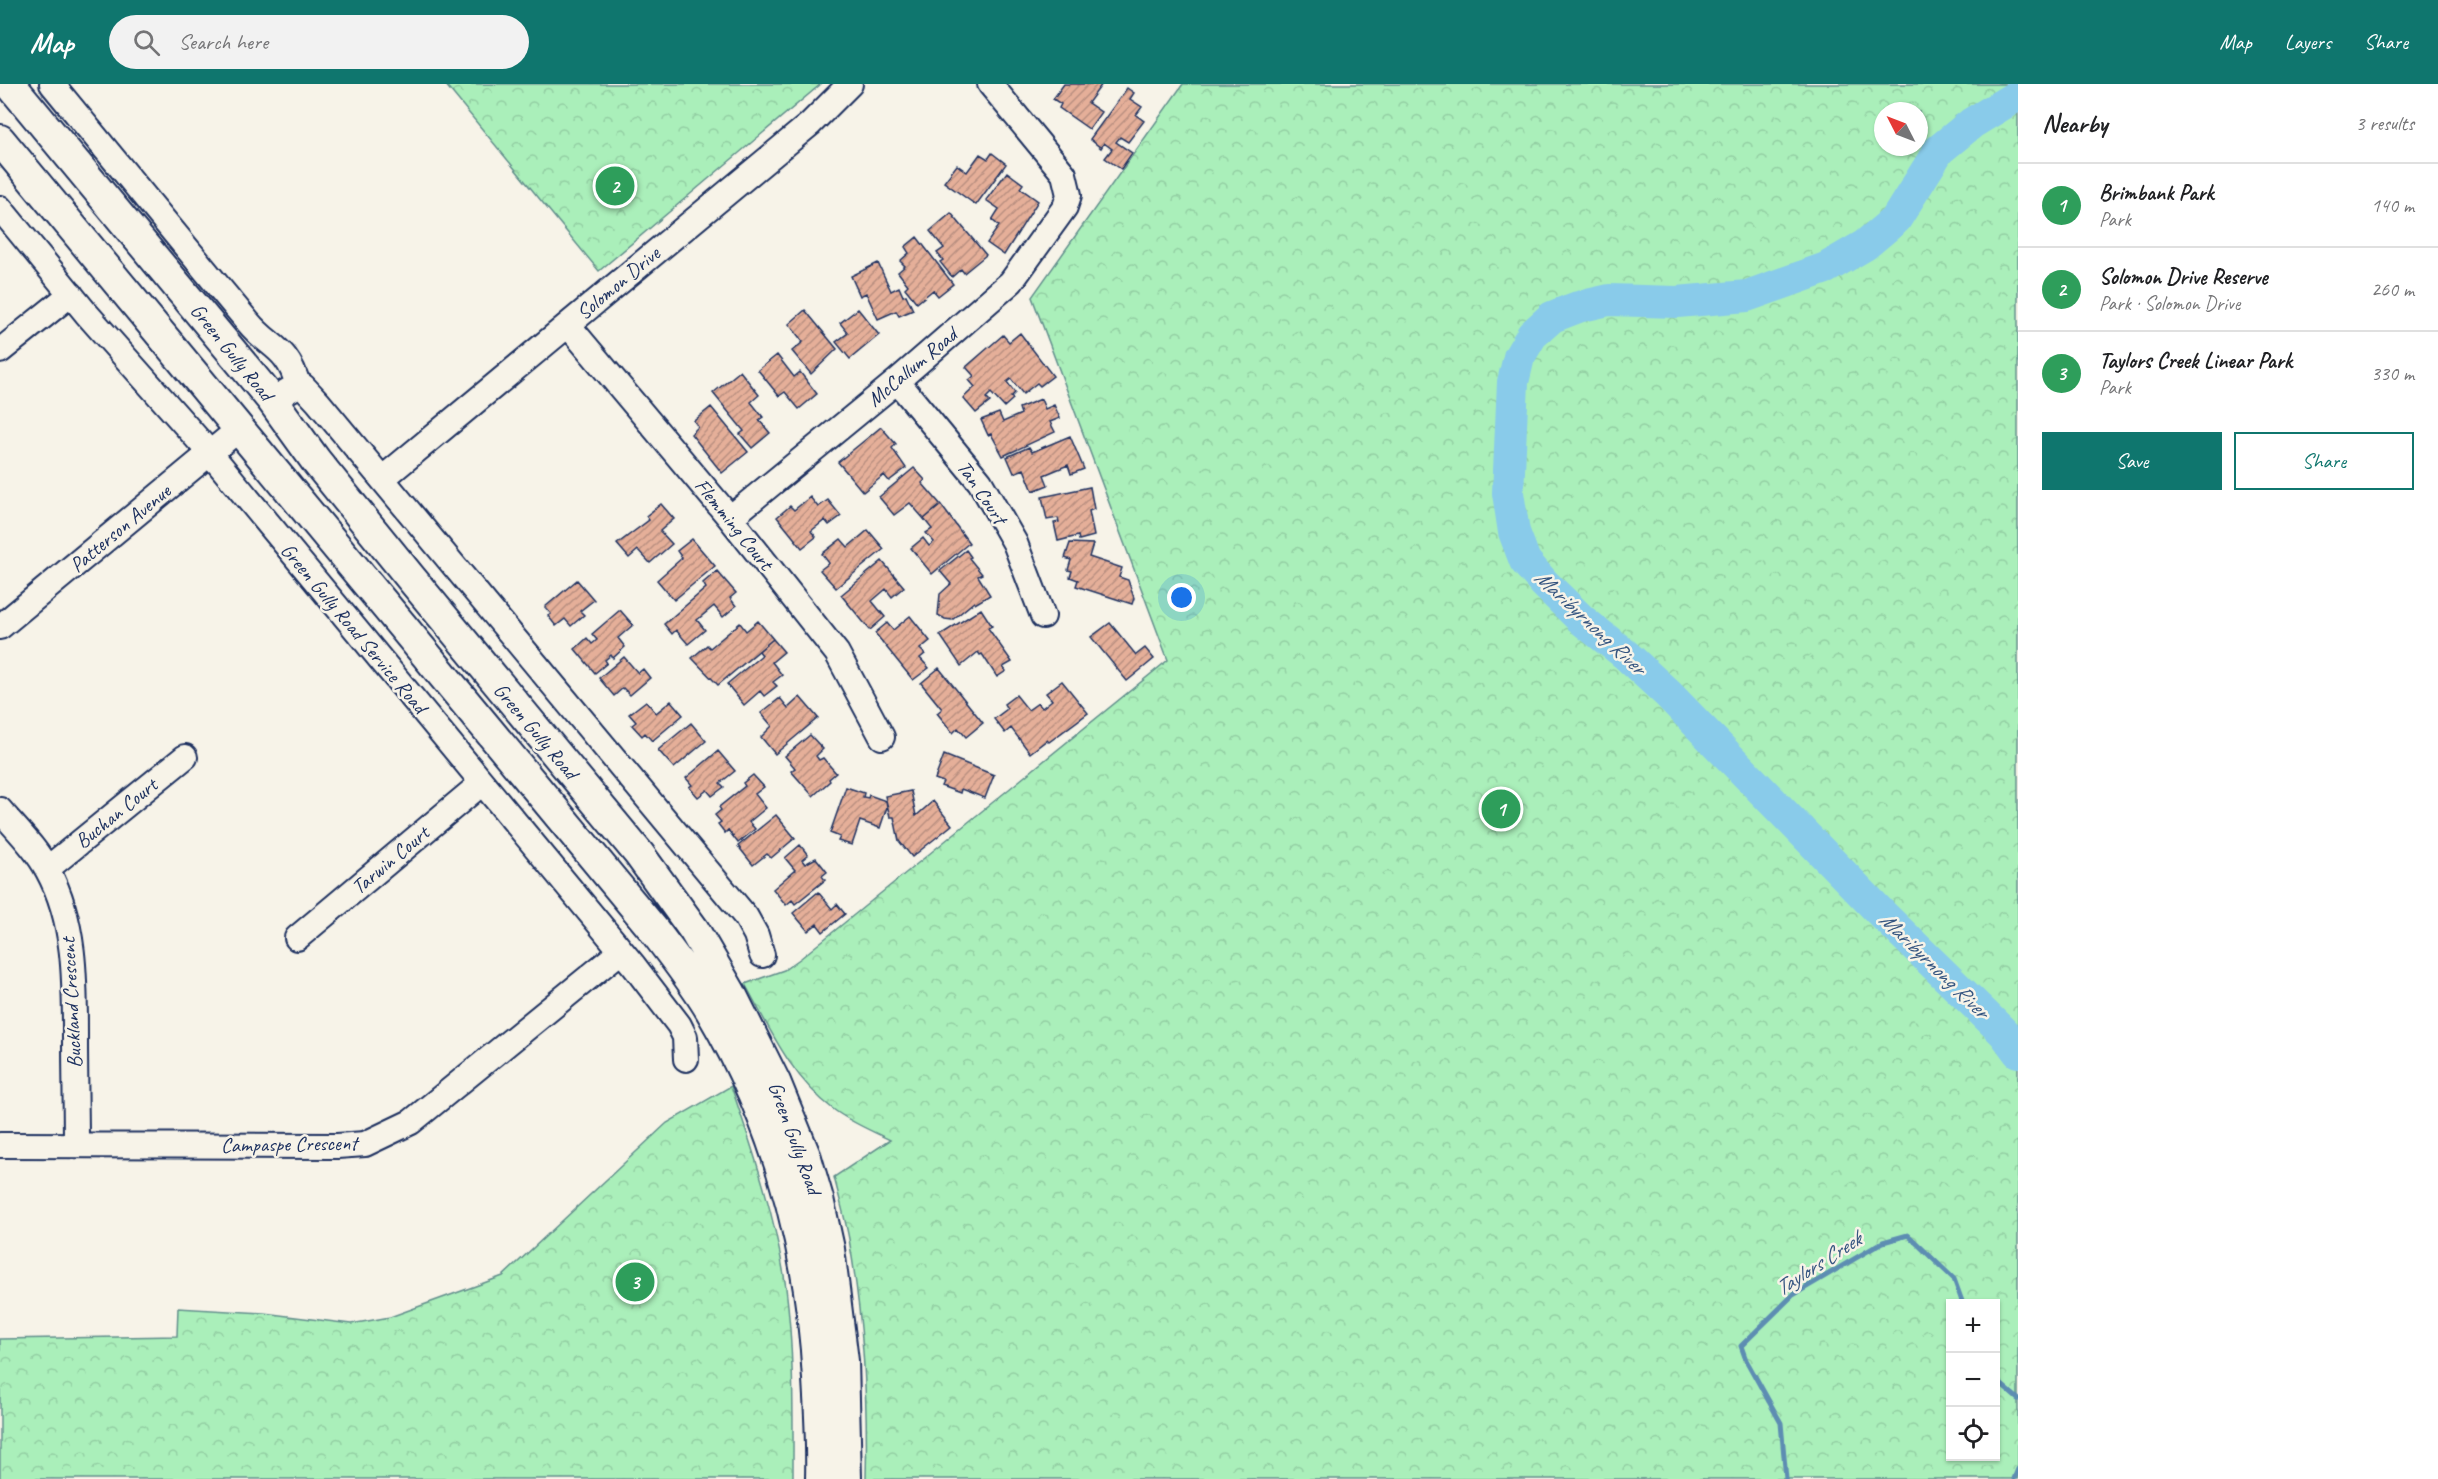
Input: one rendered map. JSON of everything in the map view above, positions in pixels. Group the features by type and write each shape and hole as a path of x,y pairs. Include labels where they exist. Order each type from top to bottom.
{"main road":[{"name":"Green Gully Road","path":"10,84 272,400 316,461 639,854 694,930 730,992 775,1082 806,1158 818,1199 830,1249 843,1361 846,1479"},
{"name":"Green Gully Road","path":"0,140 653,929 687,974 711,1012 758,1103 776,1148 793,1205 815,1328 821,1479"},
{"path":"239,429 272,400"}],"street":[{"path":"52,84 247,321 286,358 293,367 298,385"},
{"name":"Solomon Drive","path":"382,479 810,124 850,84"},
{"name":"McCallum Road","path":"730,518 897,381 1011,282 1065,207 1069,195 1064,174 990,84"},
{"name":"Green Gully Road Service Road","path":"0,208 71,294 210,453 621,951 679,1025 685,1037 686,1059"},
{"path":"0,351 71,294"},
{"name":"Flemming Court","path":"568,325 730,518 837,653 882,736"},
{"name":"Tan Court","path":"897,381 980,482 1015,543 1044,616"},
{"path":"272,400 298,385 303,386 318,402 746,917 756,935 762,955"},
{"name":"Patterson Avenue","path":"0,627 239,429"},
{"name":"Buchan Court","path":"47,869 185,757"},
{"name":"Tarwin Court","path":"297,938 482,783"},
{"name":"Buckland Crescent","path":"0,810 37,853 47,869 60,899 71,945 75,1002 76,1145"},
{"name":"Campaspe Crescent","path":"0,1145 337,1146 365,1144 411,1122 621,951"}],"green space":[{"path":"445,84 821,84 599,271"},
{"path":"1183,84 2018,84 2018,1479 866,1479 865,1389 861,1329 849,1239 834,1177 890,1140 840,1114 818,1096 782,1051 745,984 784,970 801,958 1168,660 1032,297"},
{"path":"731,1086 756,1161 782,1262 789,1312 792,1360 793,1479 0,1479 0,1339 177,1336 178,1308 264,1313 351,1324 390,1317 503,1276 667,1123"}],"building":[{"path":"1064,84 1102,84 1088,103 1101,112 1089,129 1059,108 1061,104 1053,99"},
{"path":"1127,88 1134,93 1130,99 1142,107 1136,115 1144,121 1128,142 1120,137 1116,142 1132,153 1121,169 1105,158 1112,149 1104,143 1101,148 1090,139"},
{"path":"992,153 1006,164 976,205 944,182 957,165 967,172 980,154 988,159"},
{"path":"1007,172 1023,184 1020,188 1038,201 1004,255 987,243 999,226 992,220 999,209 986,200"},
{"path":"951,213 986,255 964,273 961,269 952,277 940,262 943,260 937,253 944,248 930,231"},
{"path":"917,237 953,284 938,296 933,290 917,303 905,288 908,285 898,272 905,266 900,261 909,253 905,247"},
{"path":"878,263 891,291 899,287 903,296 906,295 913,310 899,316 896,311 878,319 866,293 860,296 851,276"},
{"path":"858,309 879,335 850,359 836,342 848,333 840,323"},
{"path":"805,310 837,349 811,374 792,351 803,342 789,324"},
{"path":"1020,333 1053,376 1040,386 1037,383 1023,394 1011,379 1007,382 1015,393 1011,397 1013,399 1004,407 991,393 986,398 990,402 976,413 963,398 975,387 969,380 974,376 966,367 1003,335 1009,342"},
{"path":"777,355 794,377 800,372 817,394 799,409 785,392 779,396 758,370"},
{"path":"740,371 759,395 751,402 763,417 759,420 770,433 752,448 740,434 744,431 713,393"},
{"path":"1041,399 1045,409 1054,405 1060,418 1050,422 1055,432 1003,456 991,434 988,435 981,420 999,413 1003,422 1021,414 1019,408"},
{"path":"711,407 748,452 722,473 691,434 698,427 694,421"},
{"path":"881,427 896,444 892,448 906,468 889,481 884,475 863,492 838,462"},
{"path":"1070,436 1084,469 1071,474 1068,465 1044,475 1048,485 1033,491 1024,469 1014,473 1007,457 1029,447 1032,452"},
{"path":"914,468 925,480 922,483 941,505 924,519 910,503 894,515 879,497"},
{"path":"1090,487 1094,509 1089,511 1094,536 1079,540 1078,536 1058,541 1054,523 1059,522 1058,518 1047,520 1042,497"},
{"path":"810,497 818,507 828,500 841,516 829,525 825,520 811,531 816,537 802,548 777,517 790,506 794,510"},
{"path":"661,504 674,519 660,531 672,544 650,563 638,550 629,558 617,544 649,520 646,516"},
{"path":"941,505 969,543 932,574 911,548 923,538 929,546 934,542 926,533 932,529 924,519"},
{"path":"868,530 884,549 836,588 820,570 829,563 822,554 841,539 848,547"},
{"path":"692,539 715,566 674,600 657,580 682,558 677,551"},
{"path":"1070,543 1093,544 1089,557 1122,568 1119,577 1128,580 1134,598 1132,604 1076,586 1078,580 1070,577 1072,571 1068,570 1071,560 1065,558"},
{"path":"966,550 971,557 969,558 982,574 978,576 990,595 975,604 974,602 952,620 945,619 938,615 940,594 951,584 940,571"},
{"path":"882,561 904,587 892,597 886,589 872,601 885,617 870,630 841,595"},
{"path":"717,571 736,593 730,598 736,606 723,617 714,606 697,620 705,630 688,644 676,630 672,634 664,624 706,588 703,583"},
{"path":"577,580 594,600 580,611 584,615 571,626 565,619 556,626 548,616 551,614 545,607"},
{"path":"981,609 992,626 988,628 1012,662 1003,667 1006,671 997,677 982,654 978,652 961,666 940,635"},
{"path":"620,610 633,625 618,638 625,647 613,658 611,655 605,660 607,663 595,673 575,649 587,638 592,644 597,640 592,634"},
{"path":"910,616 930,641 920,649 925,654 920,658 929,668 913,680 875,633 887,623 893,630"},
{"path":"758,621 773,639 718,685 692,658 707,645 710,648 740,623 746,631"},
{"path":"1110,623 1136,655 1145,648 1154,659 1127,681 1091,637"},
{"path":"773,639 784,652 772,662 782,675 773,682 777,686 764,696 760,691 744,705 727,684 762,655 759,651"},
{"path":"624,657 638,673 643,669 650,678 630,695 623,688 614,696 599,678"},
{"path":"939,668 983,723 966,737 958,728 953,733 937,713 942,709 921,683"},
{"path":"1062,681 1088,713 1030,753 1011,728 1005,733 994,719 1007,709 1004,704 1016,695 1028,710 1038,703 1042,708 1052,700 1046,693"},
{"path":"800,697 818,718 775,754 761,737 772,726 761,713 780,698 788,708"},
{"path":"646,701 656,713 671,701 683,715 652,741 645,733 642,736 632,725 636,722 629,714"},
{"path":"691,723 706,741 674,768 658,750"},
{"path":"810,735 823,749 816,756 819,760 823,758 836,773 813,796 791,771 795,768 785,756"},
{"path":"718,751 735,771 720,783 724,787 712,796 707,790 698,797 689,787 692,785 686,778"},
{"path":"944,755 994,775 985,798 961,789 960,793 941,786 943,782 935,779"},
{"path":"753,775 764,787 755,794 766,808 749,822 755,829 738,843 728,830 725,833 718,824 721,822 715,815 721,810 719,807 745,786 743,783"},
{"path":"846,787 864,793 863,797 868,798 869,795 886,801 887,807 880,828 860,821 852,845 838,841 840,837 830,833"},
{"path":"911,791 916,816 933,801 952,825 912,857 899,841 894,817 890,817 885,796"},
{"path":"776,815 795,838 771,858 767,854 753,865 738,846"},
{"path":"800,845 808,855 802,860 805,864 816,858 827,872 822,876 825,880 795,904 792,900 786,905 773,889 795,870 785,858"},
{"path":"818,892 832,909 837,904 845,914 823,932 817,924 808,931 793,913"}],"waterway":[{"name":"Maribyrnong River","path":"2018,95 1972,123 1939,150 1896,219 1865,245 1826,268 1747,296 1677,302 1609,300 1578,307 1552,317 1532,335 1519,357 1513,382 1508,493 1514,532 1525,561 1544,583 1582,620 1626,655 1668,694 1883,915 2004,1033 2018,1052"},
{"name":"Taylors Creek","path":"1786,1479 1781,1423 1746,1360 1741,1346 1793,1295 1883,1242 1908,1235 1954,1279 1961,1299"},
{"name":"Taylors Creek","path":"2000,1383 2018,1399"},
{"name":"Taylors Creek","path":"2014,1479 2018,1469"}],"place":[{"name":"Solomon Drive Reserve","path":"615,186"},
{"name":"Brimbank Park","path":"1501,809"},
{"name":"Taylors Creek Linear Park","path":"635,1282"}]}
